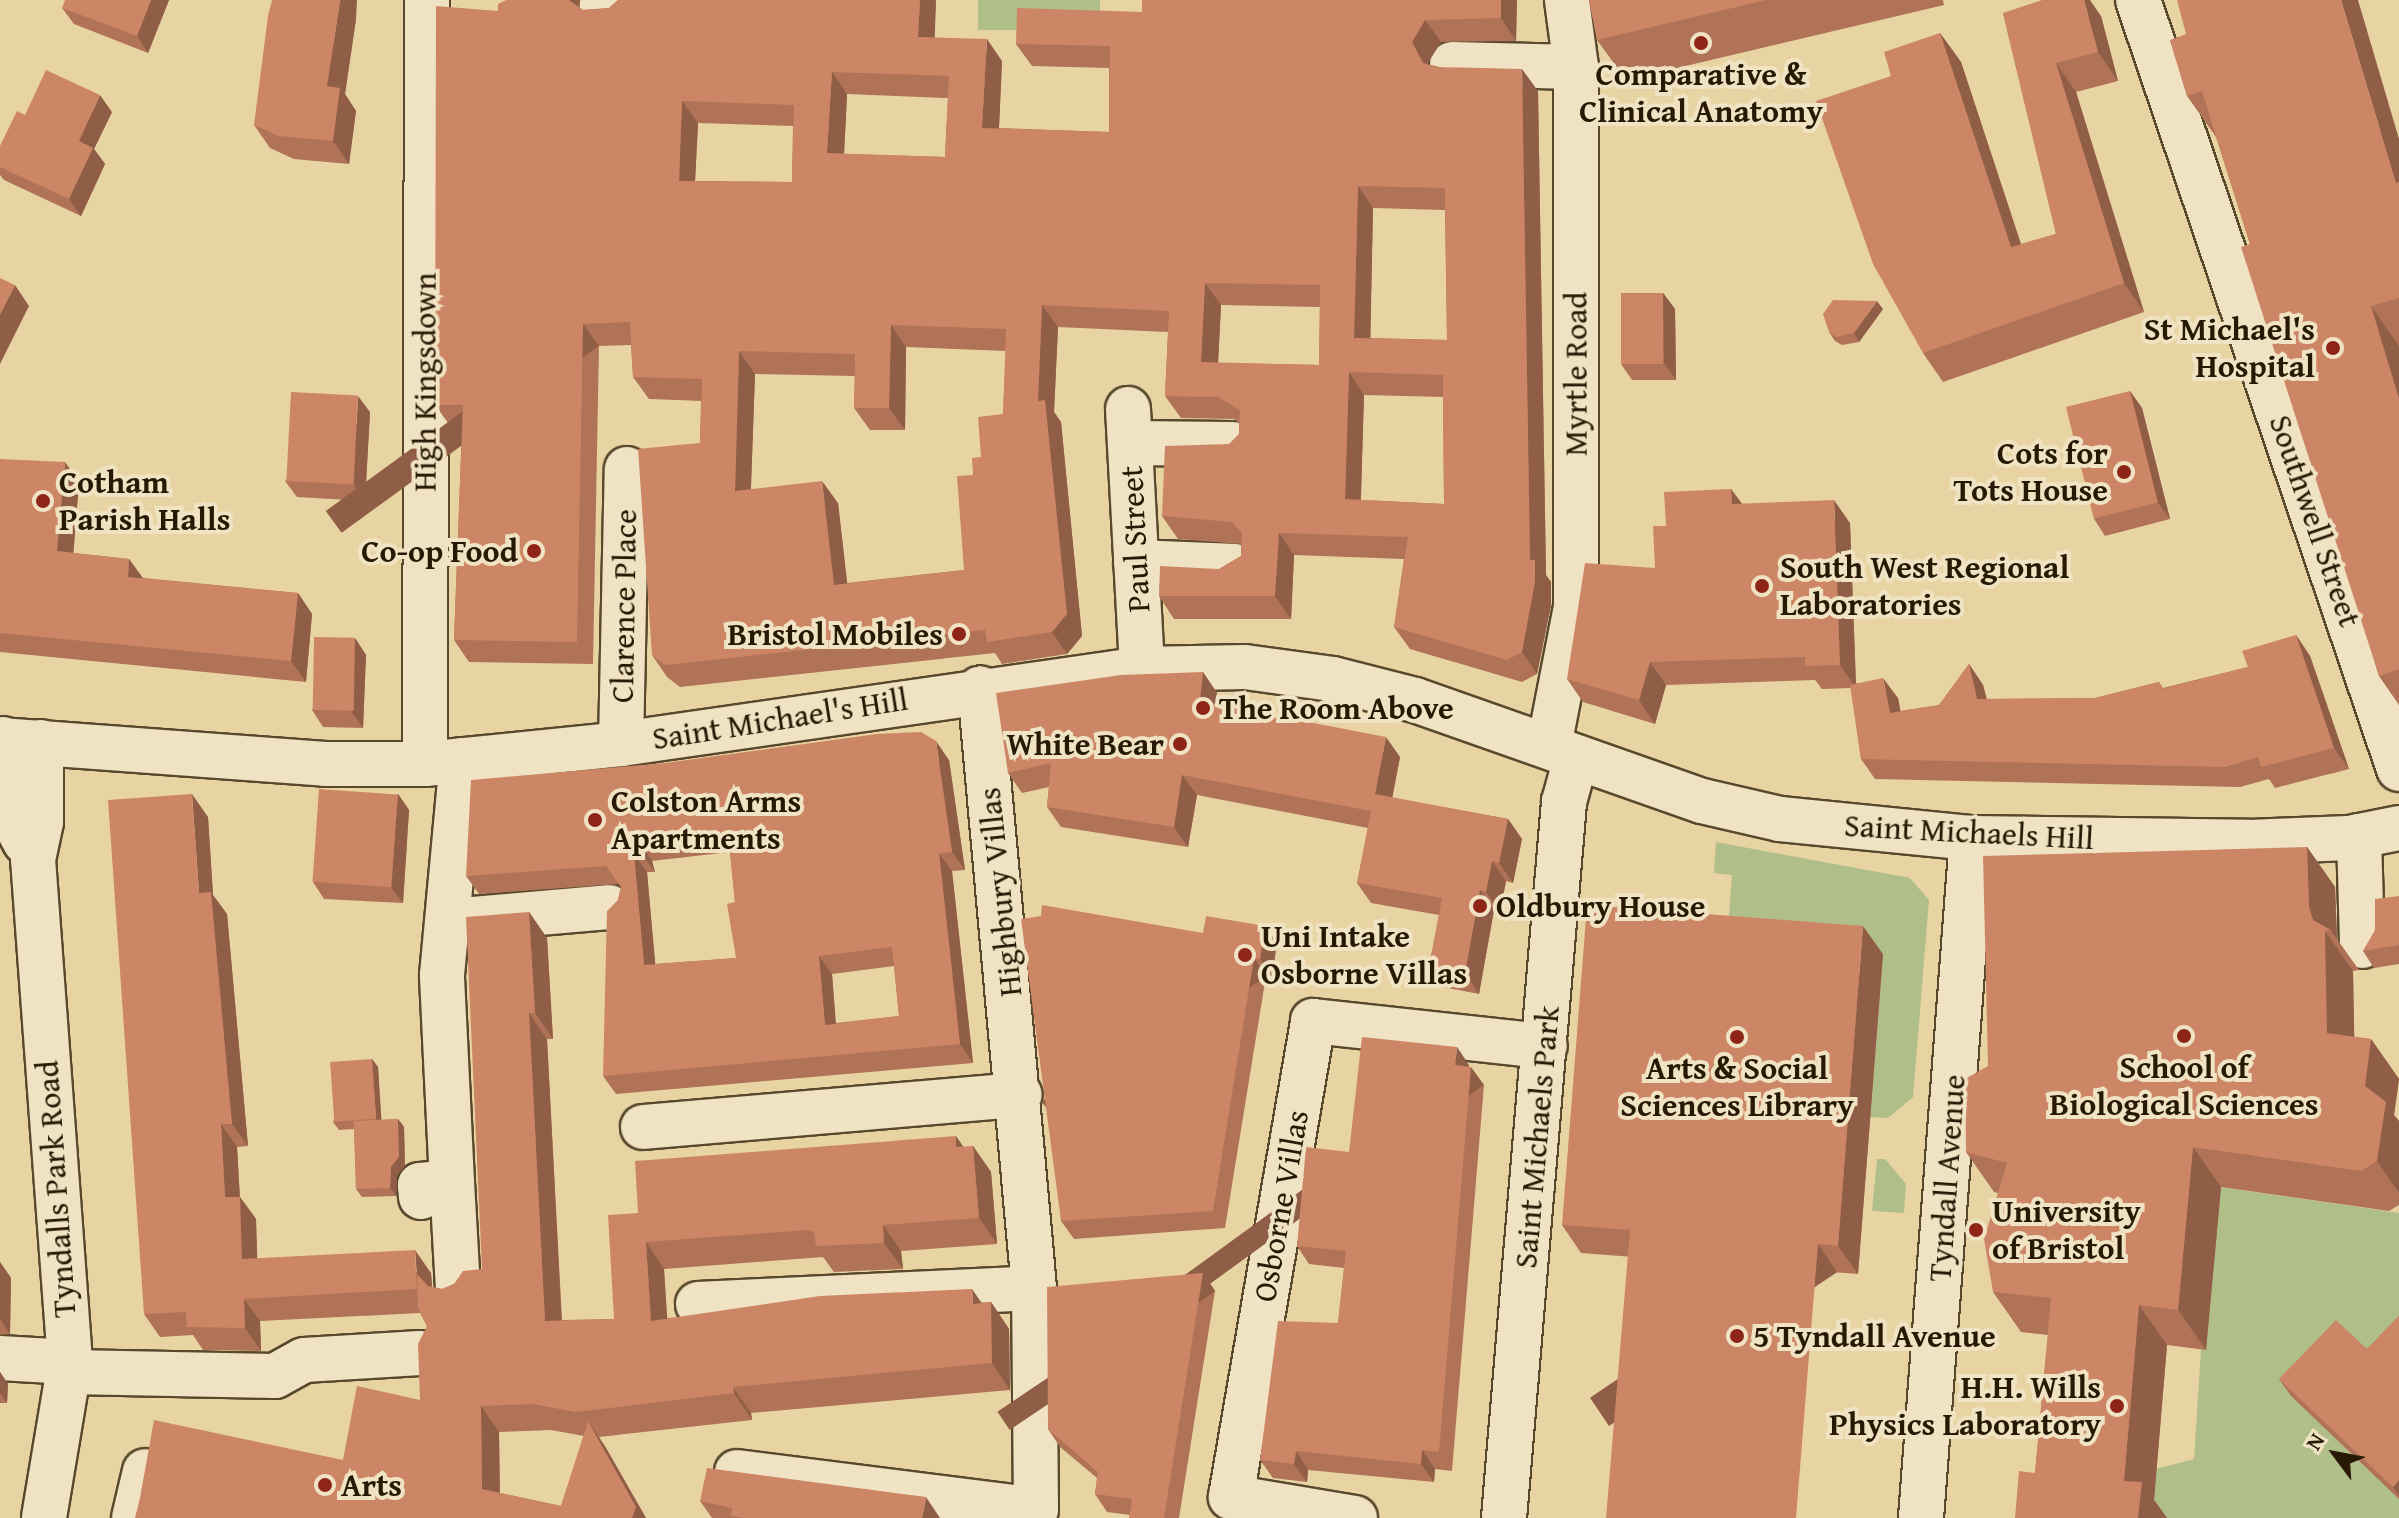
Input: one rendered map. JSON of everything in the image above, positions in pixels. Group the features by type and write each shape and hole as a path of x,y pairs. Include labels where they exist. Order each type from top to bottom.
{"street":[{"name":"High Kingsdown","path":"427,0 446,922 437,1190 458,1290"},
{"name":"Myrtle Road","path":"1562,752 1576,607 1567,571 1576,67 1567,0"},
{"name":"Southwell Street","path":"2138,0 2399,769"},
{"path":"1452,64 1576,67"},
{"name":"Paul Street","path":"1142,669 1129,426 1233,444"},
{"name":"Clarence Place","path":"621,744 627,469"},
{"path":"1136,562 1235,566"},
{"name":"Saint Michael's Hill","path":"15,740 325,764 443,762 621,744 980,688 1142,669 1245,667 1333,679 1415,700 1562,752"},
{"name":"Highbury Villas","path":"736,1472 1036,1510 1034,1288 1020,1095 980,688"},
{"name":"Tyndalls Park Road","path":"15,740 16,825 33,859 70,1367 44,1518"},
{"name":"Saint Michaels Hill","path":"1562,752 1702,801 1780,819 1972,838 2249,842 2379,832"},
{"name":"Saint Michaels Park","path":"1504,1518 1564,802 1562,752"},
{"path":"2362,946 2379,832"},
{"name":"Tyndall Avenue","path":"1921,1518 1972,838"},
{"path":"446,922 609,907"},
{"name":"Osborne Villas","path":"1355,1518 1231,1497 1313,1021 1326,1005 1545,1046"},
{"path":"643,1127 1020,1095"},
{"path":"698,1304 1034,1288"},
{"path":"0,1358 70,1367 275,1376 304,1360 420,1353"},
{"path":"134,1518 145,1471"}],"green space":[{"path":"978,0 1100,0 1100,30 978,30"},
{"path":"1716,842 1910,878 1929,900 1913,1097 1888,1118 1870,1117 1883,954 1727,942 1732,875 1714,873"},
{"path":"1877,1159 1885,1159 1906,1184 1904,1213 1872,1211"},
{"path":"2199,1184 2399,1213 2399,1518 2152,1518 2156,1469 2194,1459 2201,1349 2206,1349"}],"building":[{"path":"65,0 151,0 137,36 62,8"},
{"path":"272,0 340,0 327,86 340,88 333,141 278,136 254,125"},
{"path":"506,0 569,0 583,10 609,8 618,0 920,0 918,37 987,39 982,128 1109,132 1110,46 1016,44 1017,8 1142,12 1142,0 1501,0 1501,18 1425,20 1412,42 1423,63 1435,67 1522,69 1530,560 1535,560 1535,582 1522,652 1507,660 1394,627 1408,537 1279,533 1275,596 1159,596 1160,566 1219,569 1241,556 1242,533 1232,522 1162,516 1165,446 1229,444 1239,434 1240,410 1218,397 1165,396 1169,311 1042,305 1038,401 1045,400 1067,614 1052,632 987,642 985,630 665,665 652,655 638,449 700,443 702,379 633,377 630,322 583,324 577,642 454,640 463,405 435,405 436,6 498,11 498,4","holes":["832,72 949,76 945,157 827,153","682,101 794,105 792,182 679,181","1358,186 1445,188 1447,340 1354,338","1205,283 1320,285 1319,365 1201,362","891,325 1006,329 1003,414 978,417 981,457 972,458 973,475 957,476 964,570 834,585 822,481 735,491 739,351 855,354 854,408 889,408","1349,372 1443,375 1444,504 1345,499"]},
{"path":"1589,0 1766,0 1597,40"},
{"path":"2042,0 2084,0 2098,52 2056,63 2124,283 1923,353 1873,264 1816,101 1891,76 1884,52 1940,33 2011,247 2056,234 2003,13"},
{"name":"St Michael's Hospital","path":"2177,0 2341,0 2396,183 2399,182 2399,298 2371,306 2399,399 2399,669 2379,676 2241,247 2250,244 2202,91 2187,96 2170,40 2186,34"},
{"path":"46,70 100,95 79,141 93,148 69,199 0,167 0,146 17,111 25,115"},
{"path":"0,278 15,285 0,314"},
{"path":"1621,293 1663,293 1663,364 1621,364"},
{"path":"1833,300 1877,301 1854,333 1836,337 1829,332 1823,314"},
{"name":"Cots for Tots House","path":"2130,391 2158,503 2094,519 2066,407"},
{"path":"291,392 358,396 353,484 286,481"},
{"path":"0,459 65,462 57,551 129,559 128,577 298,593 291,661 0,633"},
{"path":"1731,489 1732,504 1834,500 1840,665 1805,666 1805,657 1650,662 1639,700 1567,679 1585,563 1655,568 1653,526 1666,526 1664,492"},
{"path":"2296,635 2334,748 2261,767 2258,757 2225,767 1861,759 1850,685 1883,678 1890,713 1939,705 1969,664 1977,699 2095,698 2159,682 2163,689 2248,667 2242,651"},
{"path":"314,637 355,638 354,711 313,710"},
{"path":"1203,672 1200,701 1386,737 1375,794 1508,819 1499,863 1492,861 1486,892 1480,890 1465,973 1429,967 1442,898 1357,883 1371,811 1182,775 1174,827 1047,807 1051,763 1008,773 996,693 1121,675"},
{"path":"921,732 936,741 952,852 939,853 960,1044 603,1076 607,911 618,900 621,887 606,866 466,876 471,780 665,763 877,734","holes":["728,833 735,902 727,904 736,958 644,965 634,854 642,854 640,842","892,947 899,1016 825,1025 819,956"]},
{"path":"319,789 398,795 391,887 313,882"},
{"path":"192,794 199,893 211,892 232,1124 221,1124 225,1197 240,1197 242,1259 415,1250 417,1289 244,1299 245,1328 187,1327 186,1312 144,1314 108,800"},
{"path":"2307,847 2309,907 2313,920 2331,930 2325,931 2327,1033 2371,1039 2365,1086 2386,1102 2377,1161 2361,1171 2193,1147 2178,1310 2139,1305 2124,1481 2142,1482 2138,1518 2015,1518 2019,1471 2035,1473 2051,1298 1993,1292 1984,1239 2007,1163 1966,1152 1965,1079 1988,1066 1983,856"},
{"path":"2399,896 2399,945 2363,951 2375,930 2375,899"},
{"path":"1042,905 1203,933 1206,916 1265,926 1260,959 1254,958 1213,1211 1061,1221 1021,919 1041,916"},
{"path":"1587,905 1863,926 1838,1246 1818,1244 1796,1518 1606,1518 1630,1230 1562,1225"},
{"path":"529,912 535,1013 529,1013 545,1321 614,1319 608,1215 638,1213 635,1161 956,1136 956,1147 973,1146 979,1218 883,1225 884,1243 816,1246 814,1232 808,1230 646,1242 651,1321 820,1296 972,1289 973,1304 991,1302 992,1363 733,1387 734,1393 576,1412 533,1404 481,1406 482,1489 561,1506 588,1421 636,1507 632,1518 135,1518 154,1420 343,1460 357,1386 420,1400 418,1344 427,1326 418,1308 417,1274 428,1286 442,1289 454,1284 463,1271 482,1269 466,917"},
{"path":"1362,1037 1457,1047 1455,1065 1471,1067 1439,1452 1422,1450 1421,1464 1296,1451 1294,1464 1260,1460 1278,1321 1338,1323 1346,1251 1297,1246 1306,1147 1349,1152"},
{"path":"372,1059 376,1119 334,1122 330,1062"},
{"path":"398,1119 399,1157 391,1167 390,1188 356,1189 354,1121"},
{"path":"1203,1273 1164,1518 1129,1518 1132,1499 1095,1494 1098,1472 1048,1429 1047,1287"},
{"path":"2399,1316 2399,1480 2393,1487 2279,1379 2336,1320 2367,1349"},
{"path":"707,1468 926,1497 922,1518 744,1518 731,1516 732,1508 700,1501"}],"place":[{"name":"Comparative & Clinical Anatomy","path":"1701,43"},
{"name":"St Michael's Hospital","path":"2333,348"},
{"name":"Cots for Tots House","path":"2124,472"},
{"name":"Cotham Parish Halls","path":"43,501"},
{"name":"Co-op Food","path":"534,551"},
{"name":"South West Regional Laboratories","path":"1762,586"},
{"name":"Bristol Mobiles","path":"959,634"},
{"name":"The Room Above","path":"1203,708"},
{"name":"White Bear","path":"1180,744"},
{"name":"Colston Arms Apartments","path":"595,820"},
{"name":"Oldbury House","path":"1480,906"},
{"name":"Uni Intake Osborne Villas","path":"1245,955"},
{"name":"School of Biological Sciences","path":"2184,1036"},
{"name":"Arts & Social Sciences Library","path":"1737,1037"},
{"name":"University of Bristol","path":"1976,1230"},
{"name":"5 Tyndall Avenue","path":"1737,1336"},
{"name":"H.H. Wills Physics Laboratory","path":"2117,1406"},
{"name":"Arts","path":"325,1485"}]}
